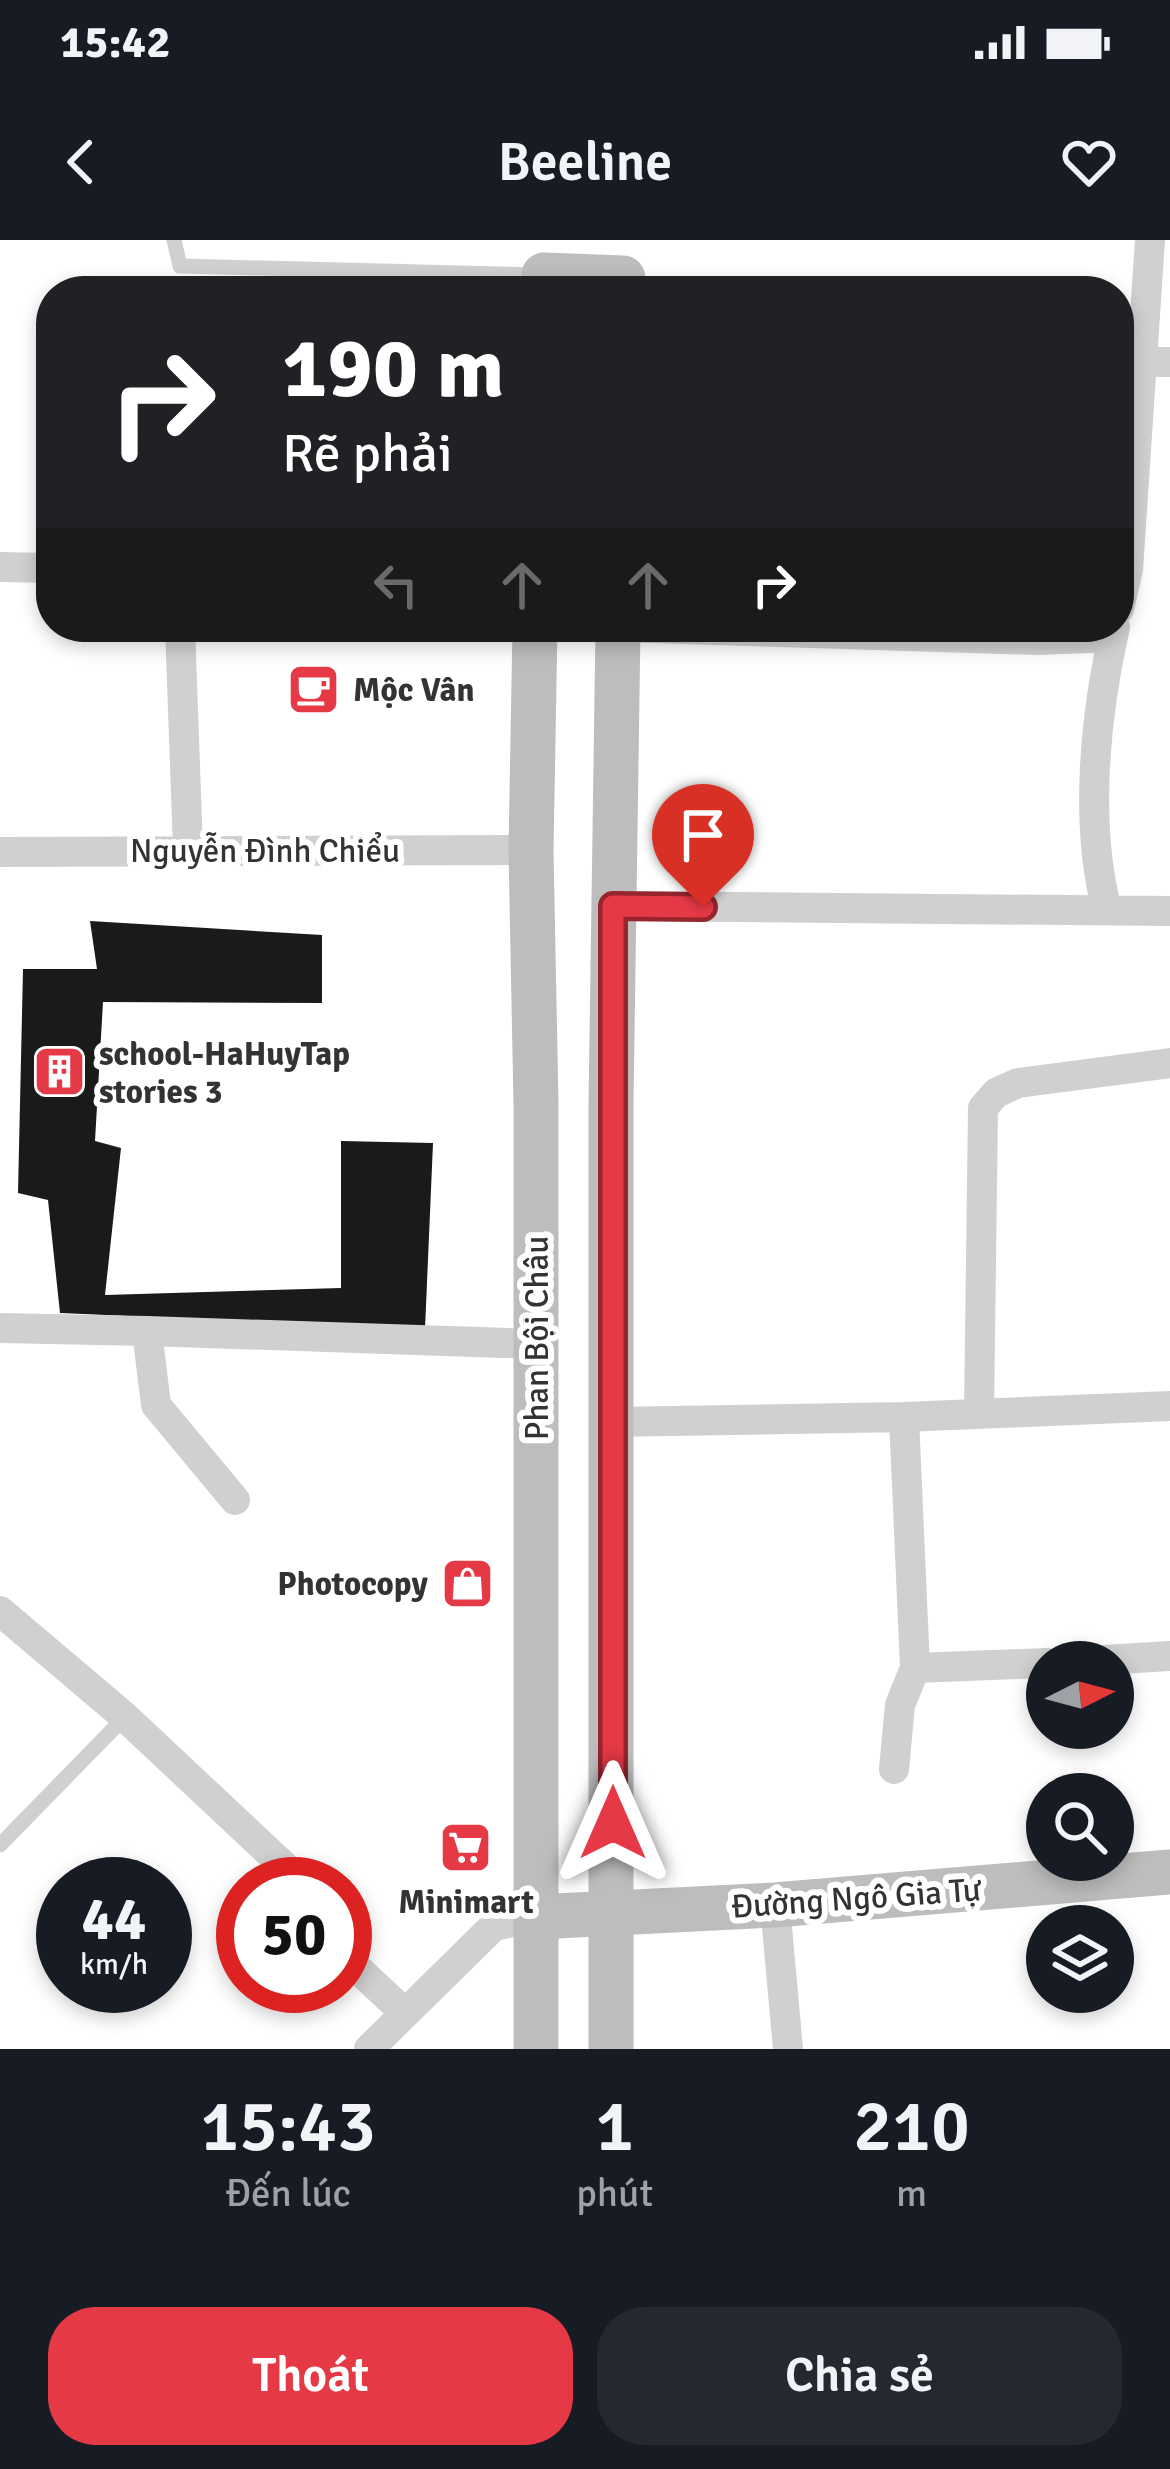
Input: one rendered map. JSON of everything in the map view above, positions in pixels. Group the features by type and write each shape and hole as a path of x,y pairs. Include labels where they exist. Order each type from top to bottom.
{"main road":[{"path":"545,269 624,270"},
{"name":"Phan Bội Châu","path":"536,642 531,850 536,1104 536,2049"},
{"path":"610,2049 611,1104 618,642"},
{"path":"536,1104 611,1104"},
{"name":"Đường Ngô Gia Tự","path":"536,1917 775,1905 1170,1872"}],"street":[{"path":"1134,492 1150,240"},
{"path":"0,568 36,568"},
{"path":"181,642 188,849"},
{"path":"1107,910 1095,866 1094,806 1112,642"},
{"name":"Nguyễn Đình Chiểu","path":"0,852 531,850"},
{"path":"613,906 1170,911"},
{"path":"979,1414 983,1108 996,1093 1018,1082 1170,1063"},
{"path":"0,1328 536,1344"},
{"path":"147,1331 155,1406 235,1500"},
{"path":"610,1422 904,1418 1170,1406"},
{"path":"894,1768 900,1705 915,1668 904,1418"},
{"path":"0,1611 124,1717 274,1857"},
{"path":"1134,1658 1170,1656"},
{"path":"915,1668 1026,1664"},
{"path":"775,1905 788,2049"},
{"path":"369,2049 494,1926 536,1917"},
{"path":"372,1982 404,2012"}],"lane":[{"path":"174,240 180,266 545,269"},
{"path":"0,1845 124,1717"}],"building":[{"name":"school-HaHuyTap stories 3","path":"90,921 322,935 322,1003 103,1002 95,1141 121,1148 105,1295 341,1288 341,1141 433,1143 425,1329 60,1313 48,1200 18,1193 23,969 97,969"}],"place":[{"name":"Mộc Vân","path":"314,689"},
{"name":"school-HaHuyTap stories 3","path":"60,1072"},
{"name":"Photocopy","path":"467,1583"},
{"name":"Minimart","path":"466,1847"}],"route":[{"path":"613,1823 613,906 703,907"}]}
